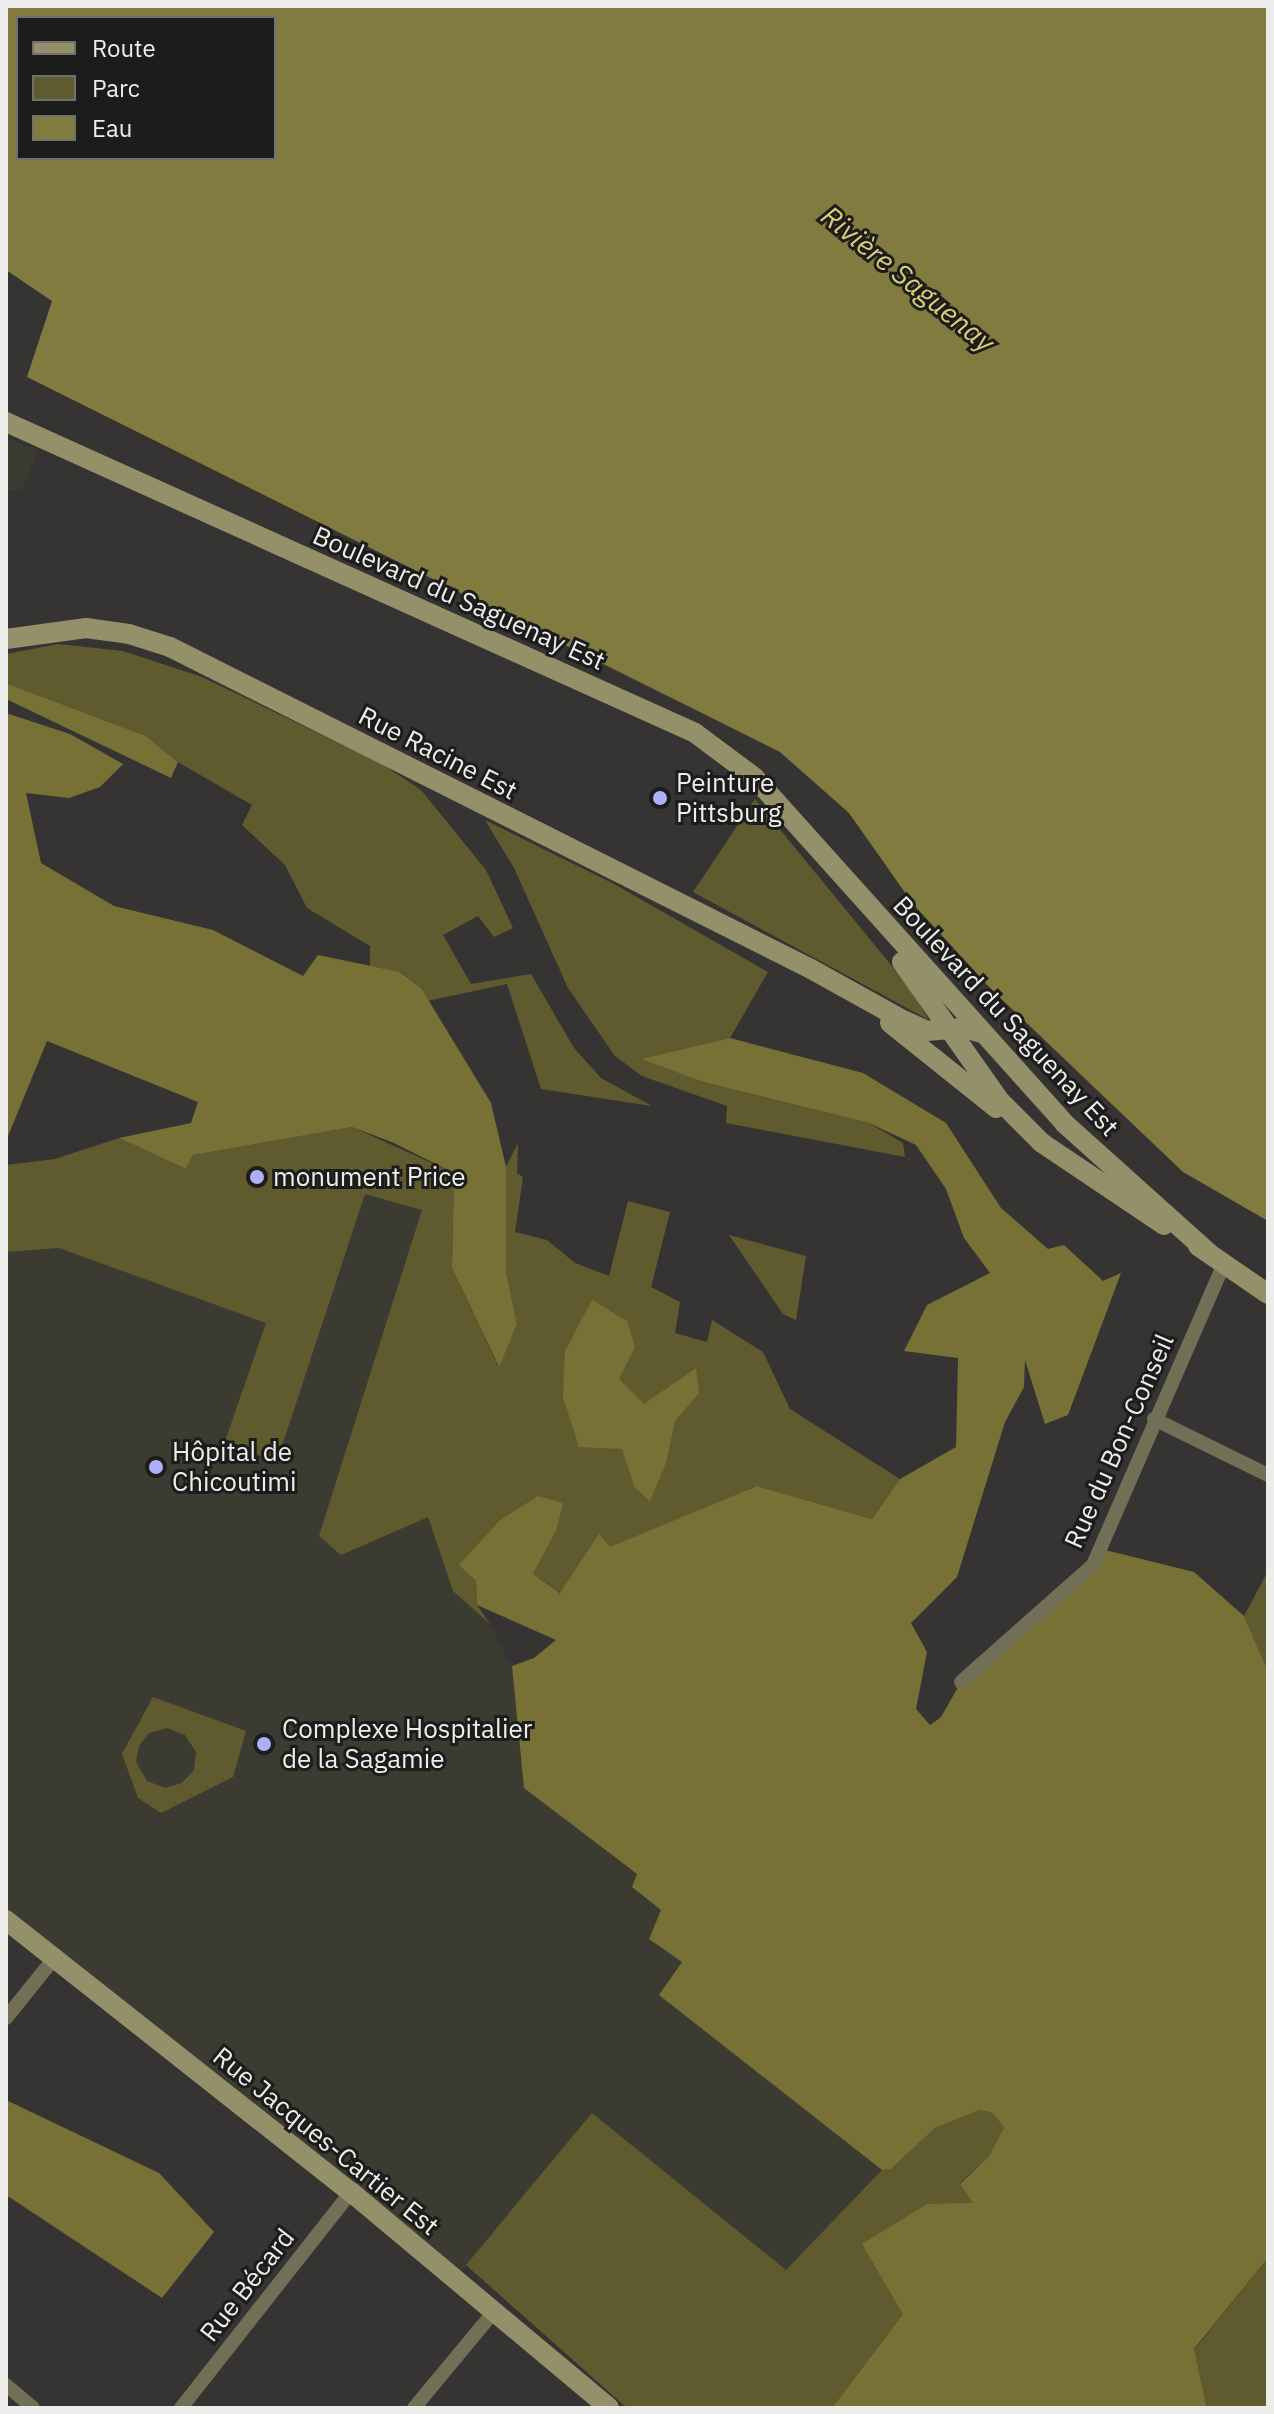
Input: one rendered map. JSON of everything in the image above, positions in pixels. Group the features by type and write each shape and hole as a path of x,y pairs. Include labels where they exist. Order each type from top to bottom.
{"main road":[{"name":"Boulevard du Saguenay Est","path":"9,422 695,733 754,777 1064,1123 1217,1259"},
{"name":"Rue Racine Est","path":"6,639 86,628 129,634 170,647 927,1031 981,1033"},
{"name":"Boulevard du Saguenay Est","path":"839,875 1000,1101 1042,1143 1268,1294"},
{"name":"Rue Racine Est","path":"832,981 1042,1143"},
{"name":"Rue Jacques-Cartier Est","path":"6,1920 56,1956 351,2192 492,2314 609,2408"}],"street":[{"name":"Rue du Bon-Conseil","path":"961,1682 1093,1565 1217,1259"},
{"path":"1154,1419 1268,1475"},
{"path":"6,2018 56,1956"},
{"name":"Rue Bécard","path":"181,2408 351,2192"},
{"path":"414,2408 492,2314"},
{"path":"6,2385 33,2408"}],"shaded area":[{"path":"6,438 38,451 22,489 6,491"},
{"path":"6,683 146,736 178,762 171,778 6,699"},
{"path":"6,713 70,734 123,764 100,787 69,798 26,793 41,863 114,906 213,930 303,976 318,955 400,972 421,988 491,1103 506,1167 506,1271 517,1324 499,1367 452,1268 454,1173 394,1143 352,1127 193,1155 186,1169 119,1138 191,1123 198,1102 47,1041 6,1141"},
{"path":"730,1038 863,1073 946,1123 1001,1208 1048,1249 1064,1245 1103,1281 1121,1273 1068,1415 1045,1424 1025,1360 1024,1387 1005,1422 957,1577 911,1623 927,1652 916,1709 930,1725 941,1717 961,1682 1101,1549 1194,1572 1244,1616 1268,1671 1268,2258 1194,2349 1207,2408 832,2408 903,2314 862,2244 927,2204 973,2203 960,2184 989,2156 1004,2128 993,2113 980,2110 935,2128 891,2169 882,2170 659,1995 682,1962 649,1939 661,1910 632,1887 637,1874 524,1788 512,1666 534,1658 556,1640 477,1605 476,1581 459,1565 499,1521 538,1496 563,1503 556,1531 533,1574 560,1593 599,1534 610,1547 757,1486 872,1519 900,1479 956,1447 958,1358 904,1351 927,1305 990,1273 964,1238 946,1189 916,1145 869,1123 703,1082 642,1059"},
{"name":"Complexe Hospitalier de la Sagamie","path":"365,1193 423,1210 319,1536 341,1554 428,1516 453,1591 490,1624 512,1666 524,1788 637,1875 632,1887 661,1910 682,1962 660,1995 882,2170 786,2271 592,2113 454,2281 6,1920 6,1252 59,1248 267,1323 224,1443 276,1461"},
{"path":"592,1300 627,1321 635,1347 619,1379 644,1404 696,1368 699,1393 675,1421 666,1463 650,1501 635,1488 622,1449 579,1447 563,1397 565,1351"},
{"path":"6,2100 159,2173 214,2232 162,2298 6,2195"}],"green space":[{"path":"58,644 123,651 202,677 382,764 421,790 486,870 513,928 494,937 478,916 443,935 471,984 531,974 574,1048 601,1078 652,1106 541,1089 507,984 427,1001 421,988 401,972 370,966 370,946 307,908 285,865 242,825 252,805 178,762 146,736 6,683 6,654"},
{"path":"755,799 909,987 929,1020 693,892"},
{"path":"485,820 614,884 768,972 730,1038 644,1059 703,1082 869,1123 903,1143 905,1157 726,1123 727,1106 642,1076 615,1056 568,988 514,868"},
{"path":"352,1127 454,1173 452,1268 498,1366 517,1324 506,1271 506,1167 518,1143 517,1173 523,1177 515,1232 547,1240 575,1263 609,1276 628,1201 670,1212 651,1287 680,1302 675,1333 707,1342 712,1320 763,1352 790,1409 900,1479 872,1519 757,1486 610,1548 599,1535 561,1593 533,1574 556,1531 499,1521 460,1565 476,1581 477,1605 490,1624 453,1591 428,1517 341,1555 319,1536 422,1210 365,1194 277,1461 224,1444 266,1323 59,1248 6,1252 6,1165 55,1159 119,1138 186,1169 193,1155"},
{"path":"729,1235 806,1256 796,1320 783,1314"},
{"path":"1268,1571 1268,1671 1244,1616"},
{"path":"153,1697 246,1731 233,1777 161,1813 138,1798 122,1754","holes":["167,1728 185,1735 196,1752 194,1770 182,1783 165,1788 147,1781 136,1762 139,1746 149,1733"]},
{"path":"980,2110 993,2113 1005,2129 989,2156 960,2183 974,2203 903,2314 832,2408 627,2408 466,2265 592,2113 786,2270 882,2170 891,2169 935,2128"},
{"path":"1268,2258 1268,2408 1207,2408 1194,2350"}],"water":[{"name":"Rivière Saguenay","path":"6,6 1268,6 1268,1221 1183,1172 991,989 913,904 849,813 780,752 27,377 52,301 6,270"}],"place":[{"name":"Peinture Pittsburg","path":"660,798"},
{"name":"monument Price","path":"257,1177"},
{"name":"Hôpital de Chicoutimi","path":"156,1467"},
{"name":"Complexe Hospitalier de la Sagamie","path":"264,1744"}]}
